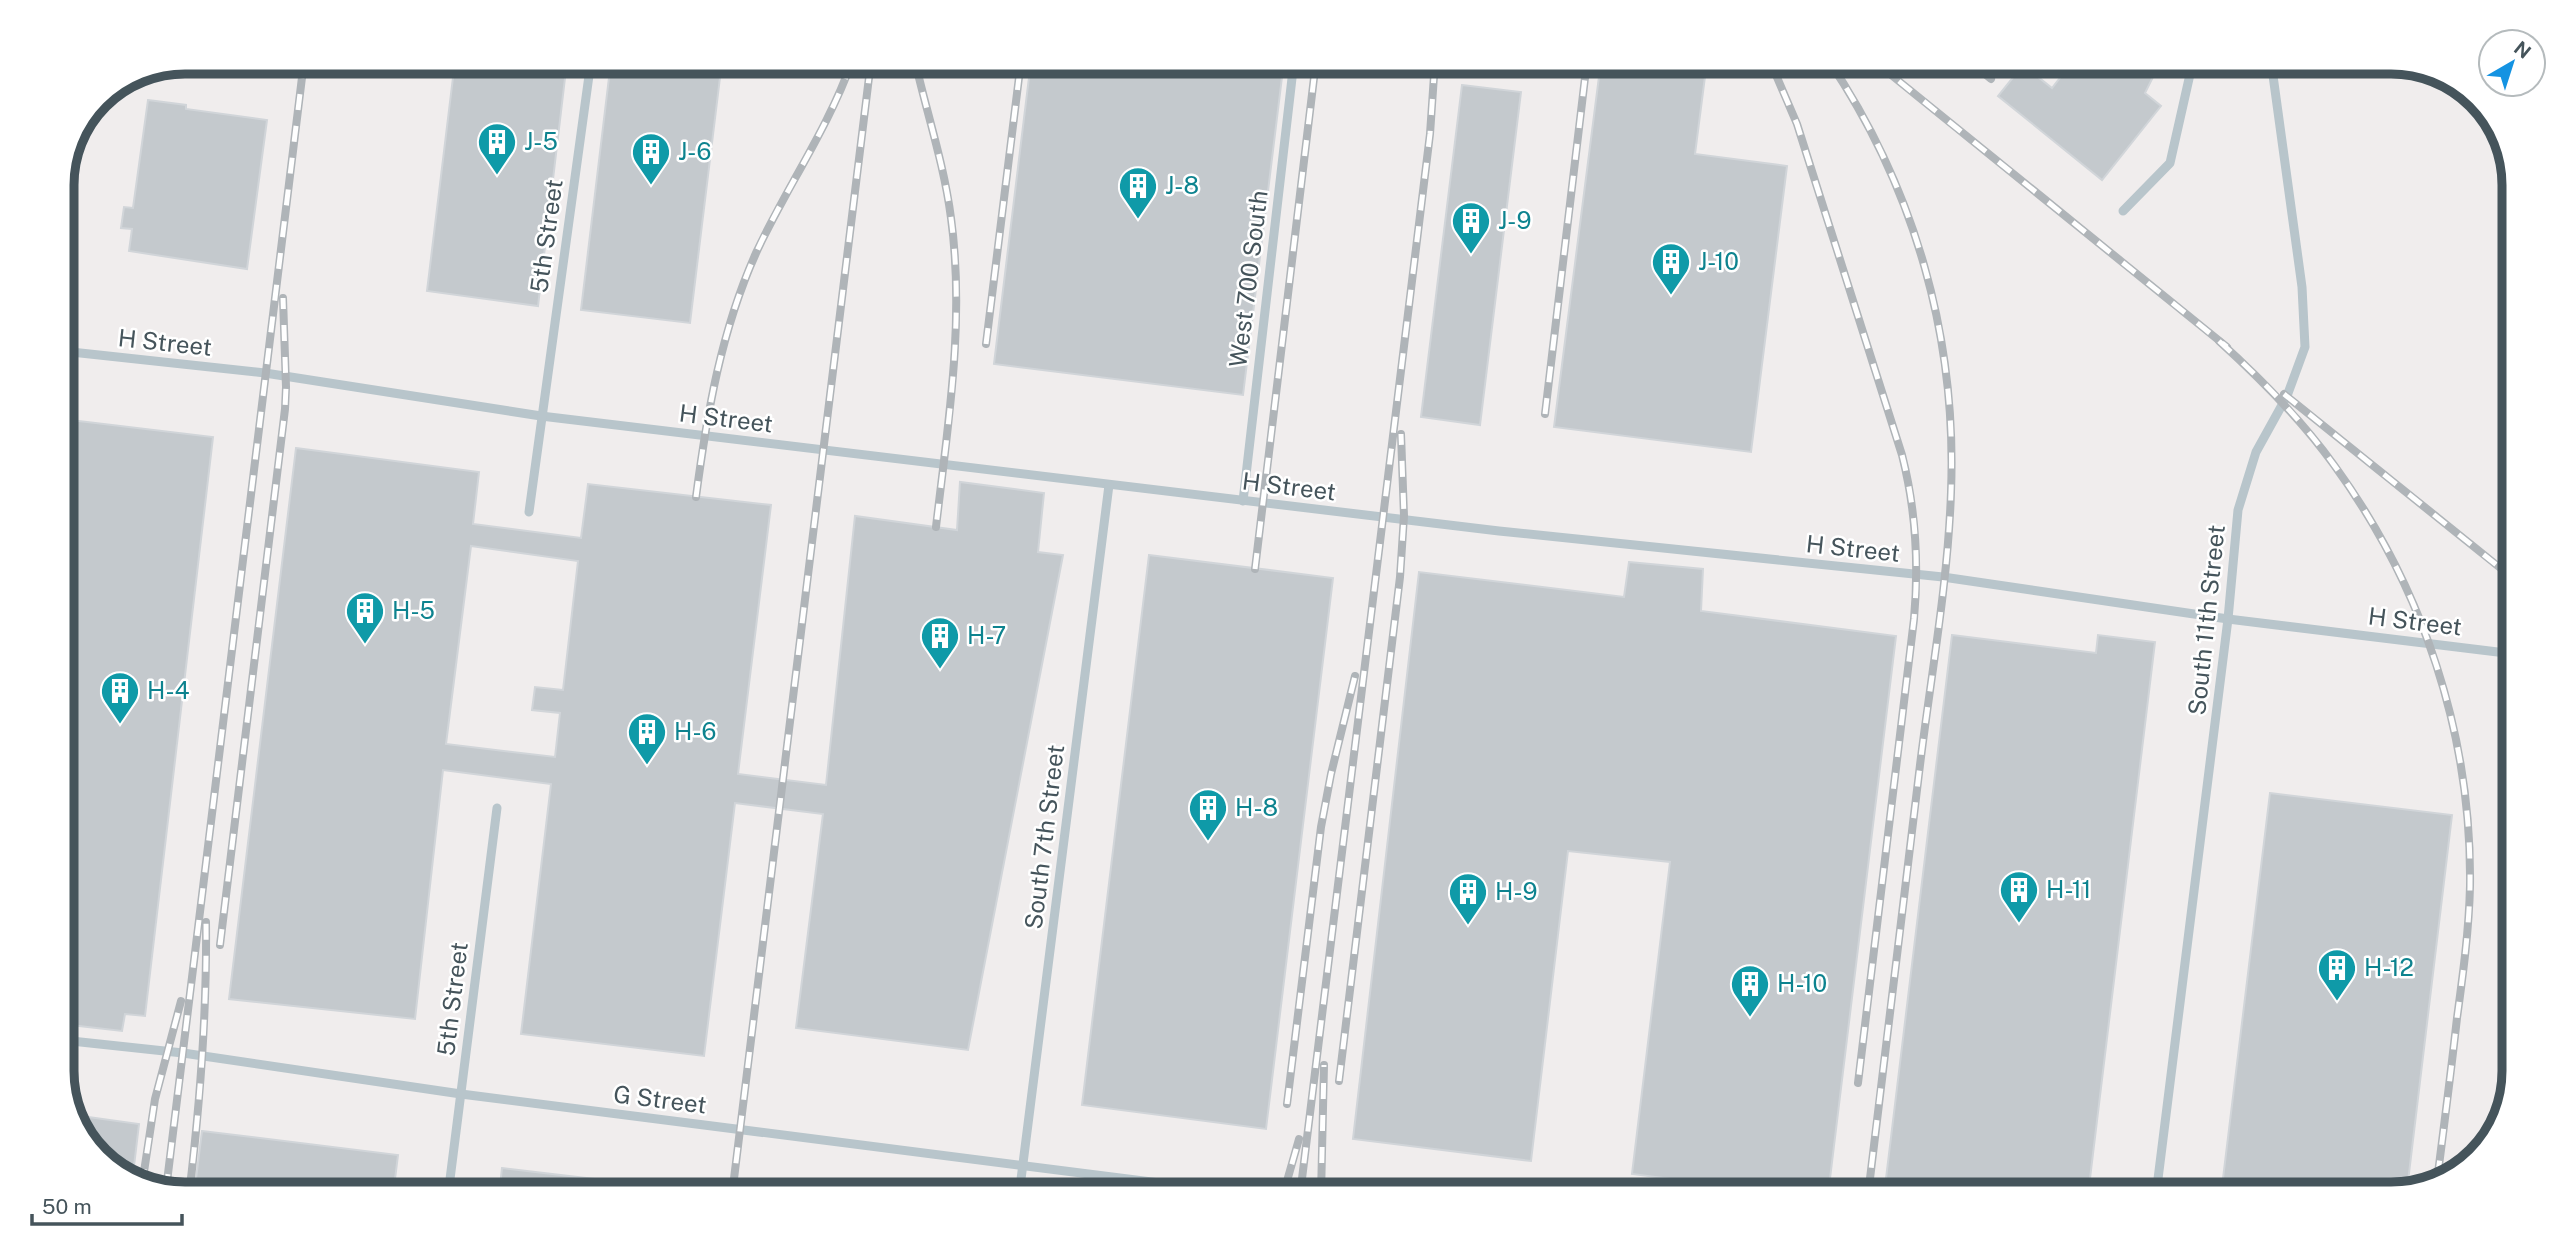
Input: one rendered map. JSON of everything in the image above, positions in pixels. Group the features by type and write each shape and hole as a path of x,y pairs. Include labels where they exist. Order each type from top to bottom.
{"lane":[{"name":"5th Street","path":"529,512 589,74"},
{"name":"West 700 South","path":"1243,501 1292,74"},
{"path":"2123,211 2170,163 2190,74"},
{"name":"South 11th Street","path":"2157,1182 2228,619 2238,510 2256,452 2287,396 2305,347 2302,287 2273,74"},
{"name":"H Street","path":"74,352 265,373 541,416 1109,485 1499,531 1943,577 2228,619 2502,652"},
{"name":"South 7th Street","path":"1021,1182 1109,485"},
{"name":"5th Street","path":"450,1182 498,807"},
{"name":"G Street","path":"74,1041 183,1053 461,1094 1150,1182"}],"building":[{"name":"J-5","path":"453,74 565,74 538,306 427,291"},
{"name":"J-6","path":"609,74 720,74 690,323 581,310"},
{"name":"J-8","path":"1029,74 1278,74 1282,77 1243,395 994,364"},
{"name":"J-10","path":"1599,74 1705,74 1695,154 1787,166 1751,452 1554,427"},
{"path":"2016,74 2034,74 2052,88 2063,74 2154,74 2145,93 2161,106 2102,180 1998,96"},
{"name":"J-9","path":"1462,85 1521,92 1480,425 1421,417"},
{"path":"148,100 186,105 186,109 267,120 247,269 129,251 132,229 121,228 124,207 133,208"},
{"name":"H-4","path":"74,420 213,437 145,1016 125,1014 122,1031 74,1025"},
{"path":"296,448 479,472 473,524 581,538 588,484 771,505 738,774 826,785 855,516 957,530 960,482 1044,493 1038,552 1063,555 968,1050 796,1028 823,814 735,803 704,1056 521,1034 551,784 443,770 415,1019 229,999","holes":["471,546 578,561 563,690 535,687 532,710 560,713 555,757 446,744"]},
{"name":"H-8","path":"1149,555 1333,578 1266,1129 1082,1105"},
{"path":"1629,562 1703,569 1701,611 1896,636 1830,1182 1694,1182 1632,1174 1670,862 1568,851 1531,1161 1353,1139 1419,572 1624,597"},
{"name":"H-11","path":"1952,635 2096,653 2098,635 2155,642 2090,1182 1886,1182"},
{"name":"H-12","path":"2270,793 2452,815 2408,1181 2223,1182"},
{"path":"83,1116 139,1124 134,1170 106,1150"},
{"path":"202,1131 398,1155 395,1182 196,1182"},
{"path":"502,1168 619,1182 500,1182"}],"railway":[{"path":"167,1180 302,74"},
{"path":"696,497 717,373 733,312 756,253 831,111 847,74"},
{"path":"734,1182 869,74"},
{"path":"918,74 944,178 955,257 956,334 936,527"},
{"path":"986,344 1019,74"},
{"path":"1255,569 1314,74"},
{"path":"1302,1182 1430,134 1434,74"},
{"path":"1545,414 1585,74"},
{"path":"1776,74 1797,124 1902,455 1915,537 1914,619 1858,1083"},
{"path":"1837,74 1885,161 1907,213 1938,322 1947,378 1951,435 1951,492 1943,595 1870,1182"},
{"path":"1890,74 2227,347"},
{"path":"1985,74 1991,79"},
{"path":"220,945 285,409 283,298"},
{"path":"2219,341 2265,385 2308,432 2365,512 2393,561 2417,612 2451,719 2462,774 2470,886 2465,952 2438,1171"},
{"path":"2284,394 2501,569"},
{"path":"1339,1081 1400,577 1404,516 1401,434"},
{"path":"1287,1104 1321,827 1355,676"},
{"path":"190,1182 202,1058 206,922"},
{"path":"144,1174 155,1099 181,1001"},
{"path":"1321,1182 1324,1065"},
{"path":"1287,1182 1299,1139"}],"place":[{"name":"J-5","path":"497,176"},
{"name":"J-6","path":"651,186"},
{"name":"J-8","path":"1138,220"},
{"name":"J-9","path":"1471,255"},
{"name":"J-10","path":"1671,296"},
{"name":"H-5","path":"365,645"},
{"name":"H-7","path":"940,670"},
{"name":"H-4","path":"120,725"},
{"name":"H-6","path":"647,766"},
{"name":"H-8","path":"1208,842"},
{"name":"H-11","path":"2019,924"},
{"name":"H-9","path":"1468,926"},
{"name":"H-12","path":"2337,1002"},
{"name":"H-10","path":"1750,1018"}]}
